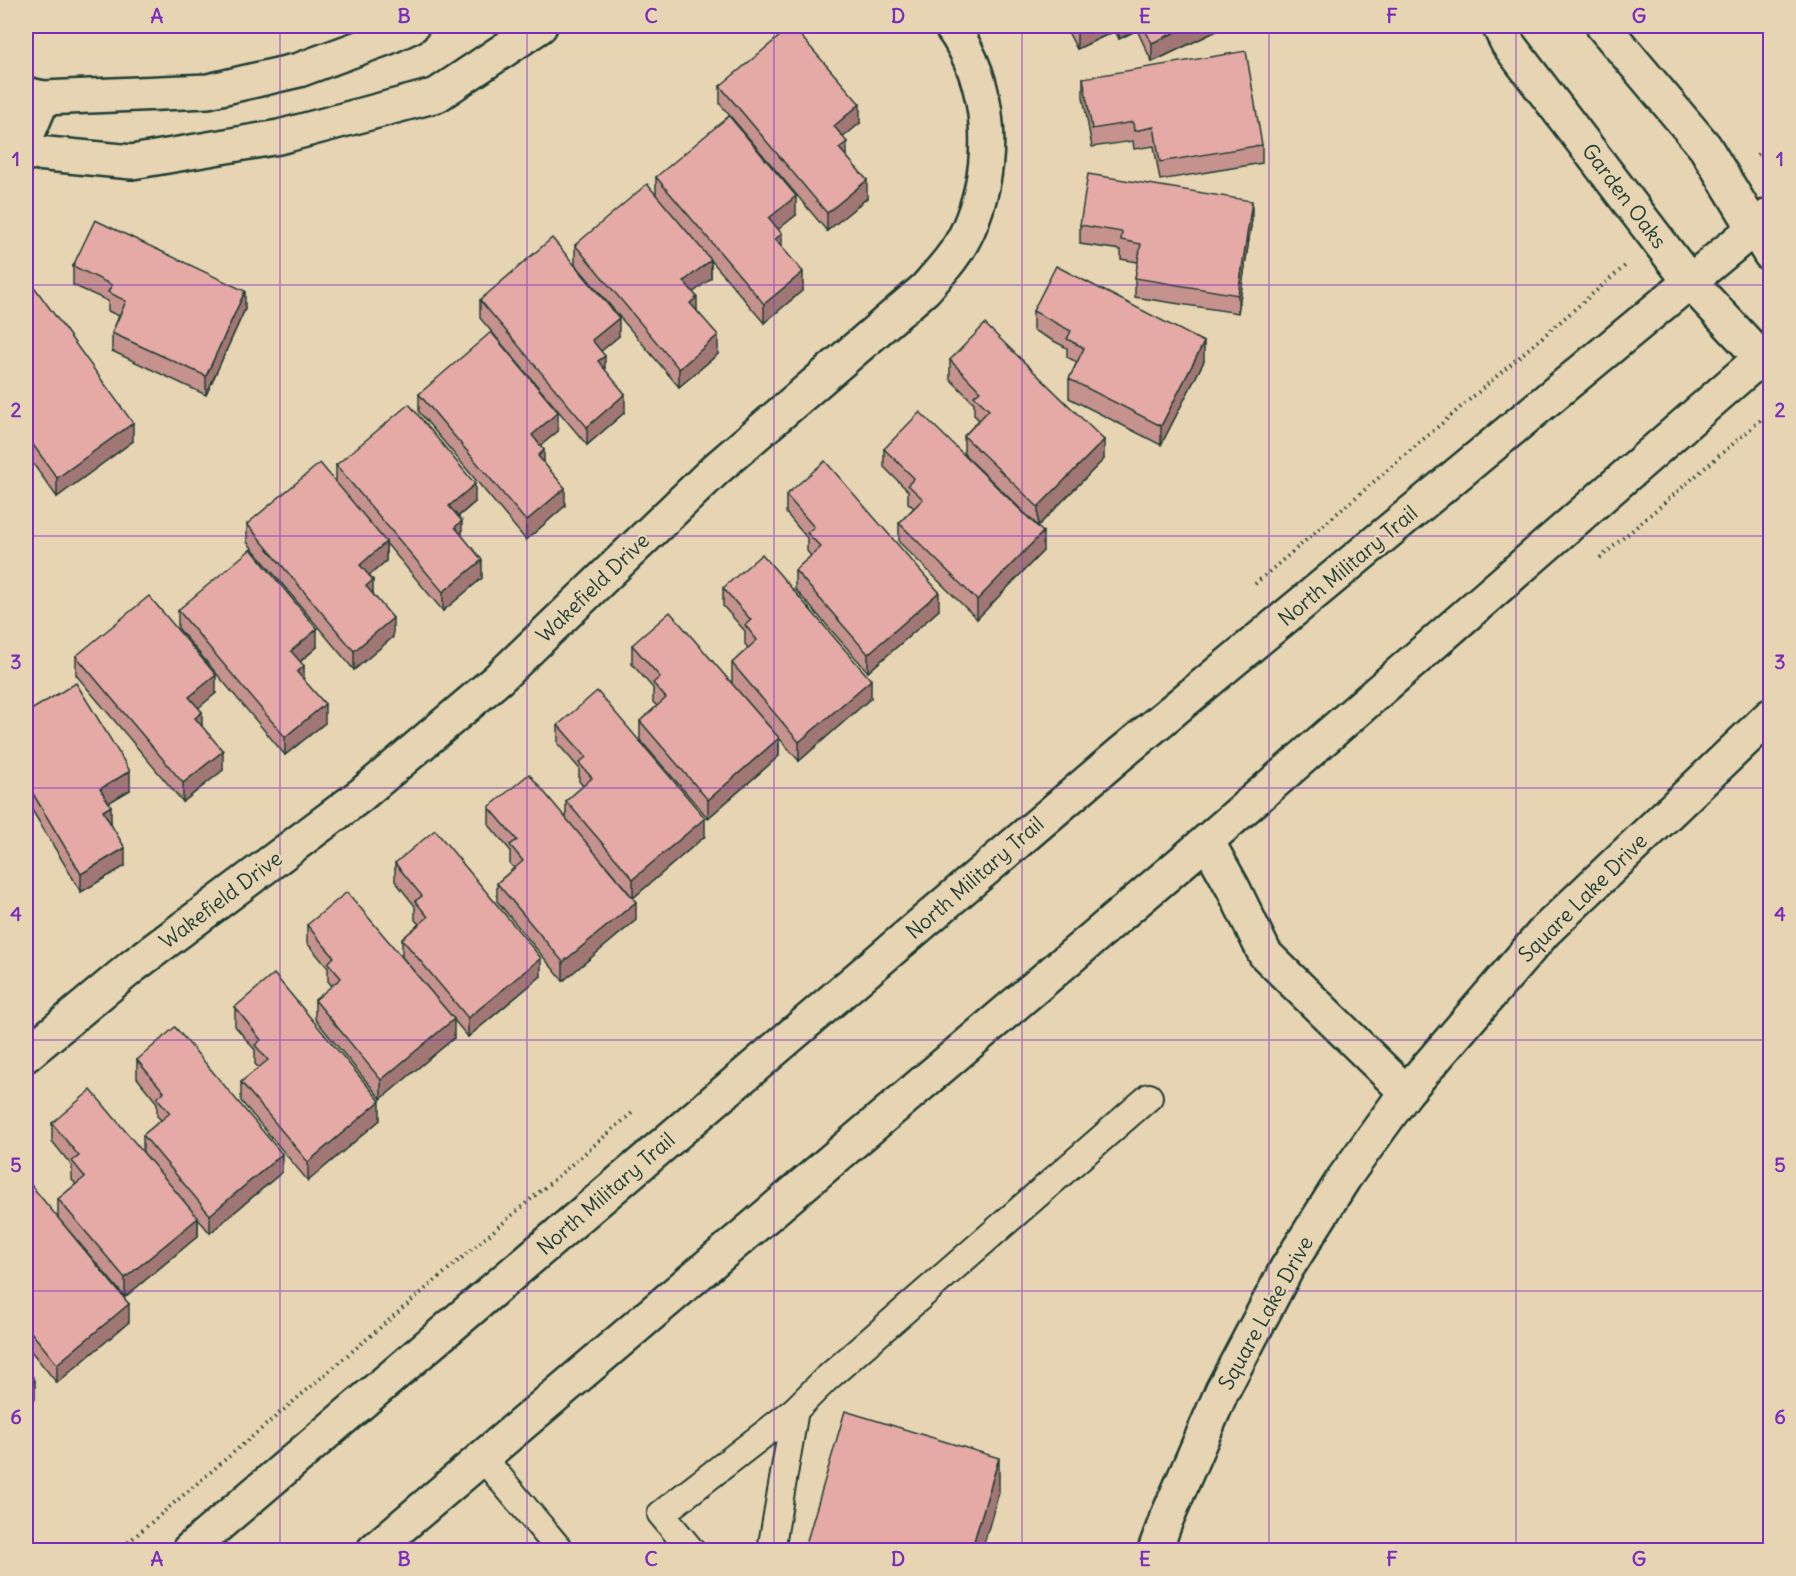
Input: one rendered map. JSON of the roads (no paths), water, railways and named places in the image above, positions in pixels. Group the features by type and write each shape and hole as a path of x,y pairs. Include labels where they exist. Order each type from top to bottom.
{"street":[{"path":"26,138 34,96 208,91 299,70 386,38 411,26"},
{"path":"26,152 132,162 279,137 437,95 540,26"},
{"name":"Wakefield Drive","path":"26,1055 133,966 362,795 498,679 715,470 925,289 948,262 967,232 980,199 988,141 984,105 975,71 960,39 951,26"},
{"name":"Garden Oaks","path":"1499,26 1508,44 1690,282 1766,354"},
{"path":"1603,26 1705,147 1765,233"},
{"name":"North Military Trail","path":"189,1551 1118,756 1690,282 1765,233"},
{"path":"374,1551 1208,842 1766,354"},
{"name":"Square Lake Drive","path":"1155,1551 1166,1520 1222,1391 1287,1268 1344,1178 1406,1092 1545,931 1770,716"},
{"path":"1208,842 1265,954 1406,1092"}],"lane":[{"path":"691,1551 661,1514 795,1410 825,1380 1149,1097"},
{"path":"771,1551 795,1410"},
{"path":"483,1458 560,1551"}]}
